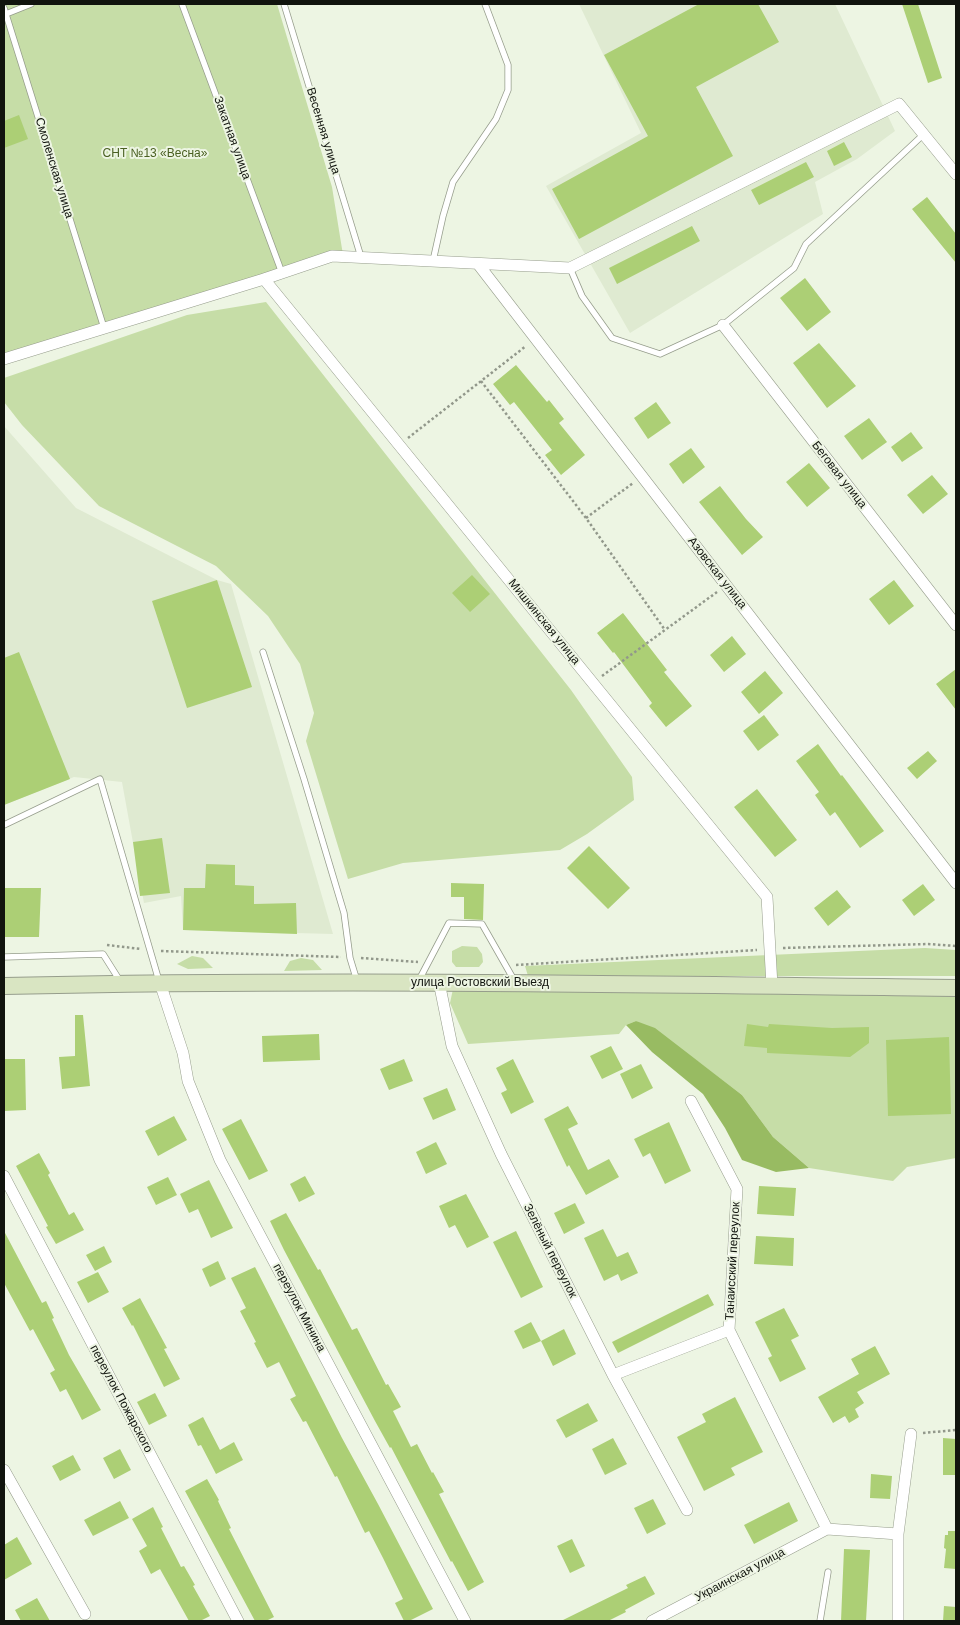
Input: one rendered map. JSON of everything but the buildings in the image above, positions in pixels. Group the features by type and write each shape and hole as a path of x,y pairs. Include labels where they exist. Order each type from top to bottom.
{"main road":[{"name":"улица Ростовский Выезд","path":"4,986 160,983 439,982 956,988"}],"street":[{"path":"4,359 264,279 332,256 570,268 899,104 956,174"},
{"name":"Азовская улица","path":"478,264 956,883"},
{"name":"Мишкинская улица","path":"264,279 767,897 772,986"},
{"name":"Беговая улица","path":"723,325 956,625"},
{"name":"Зелёный переулок","path":"439,982 452,1046 501,1154 613,1375 687,1510"},
{"name":"переулок Минина","path":"160,983 182,1053 188,1080 220,1160 465,1621"},
{"name":"Танаисский переулок","path":"691,1101 737,1189 729,1330 827,1529"},
{"name":"переулок Пожарского","path":"4,1176 238,1621"},
{"path":"613,1375 729,1330"},
{"path":"898,1621 898,1534 911,1434"},
{"path":"4,1470 85,1614"},
{"path":"827,1529 898,1534"},
{"name":"Украинская улица","path":"652,1621 827,1529"}],"lane":[{"path":"5,11 31,4"},
{"name":"Закатная улица","path":"182,4 282,273"},
{"name":"Весенняя улица","path":"284,4 361,257"},
{"path":"433,261 453,182 496,119 508,90 508,65 485,4"},
{"name":"Смоленская улица","path":"5,11 104,328"},
{"path":"570,268 582,296 612,338 660,354 723,325 794,268 806,244 924,134"},
{"path":"263,652 304,779 344,913 350,958 358,983"},
{"path":"4,826 100,779 160,983"},
{"path":"418,982 449,922 482,924 516,983"},
{"path":"4,956 103,954 121,984"},
{"path":"820,1621 828,1572"}],"path":[{"path":"399,445 536,339"},
{"path":"481,381 586,518 665,630"},
{"path":"586,518 642,476"},
{"path":"593,683 726,585"},
{"path":"103,945 113,944 150,950 416,961 426,964"},
{"path":"507,967 520,964 770,949 928,944 956,946"},
{"path":"911,1434 956,1430"}],"shaded area":[{"path":"579,4 835,4 895,131 857,159 815,182 823,214 630,333 546,186 641,133"},
{"path":"4,426 76,508 217,580 231,584 333,934 183,930 181,896 144,903 122,782 74,777 4,805"}],"green space":[{"name":"СНТ №13 «Весна»","path":"4,4 277,4 332,187 343,255 4,354"},
{"path":"266,302 571,690 632,777 634,800 587,834 560,850 403,863 348,879 306,741 314,713 300,664 268,616 216,566 99,506 22,425 4,402 4,378 187,315"},
{"path":"462,946 477,947 482,954 483,962 479,967 456,967 452,962 452,951"},
{"path":"925,948 956,950 956,976 528,976 525,966"},
{"path":"192,956 203,958 213,968 188,969 177,964"},
{"path":"301,958 313,960 322,970 284,971 290,961"},
{"path":"453,989 956,993 956,1158 907,1167 893,1181 809,1168 773,1137 742,1095 700,1063 636,1021 626,1025 619,1034 468,1044 450,1003"},
{"path":"636,1021 655,1028 742,1095 773,1137 809,1168 776,1172 742,1160 725,1128 703,1094 652,1052 626,1025"}]}
